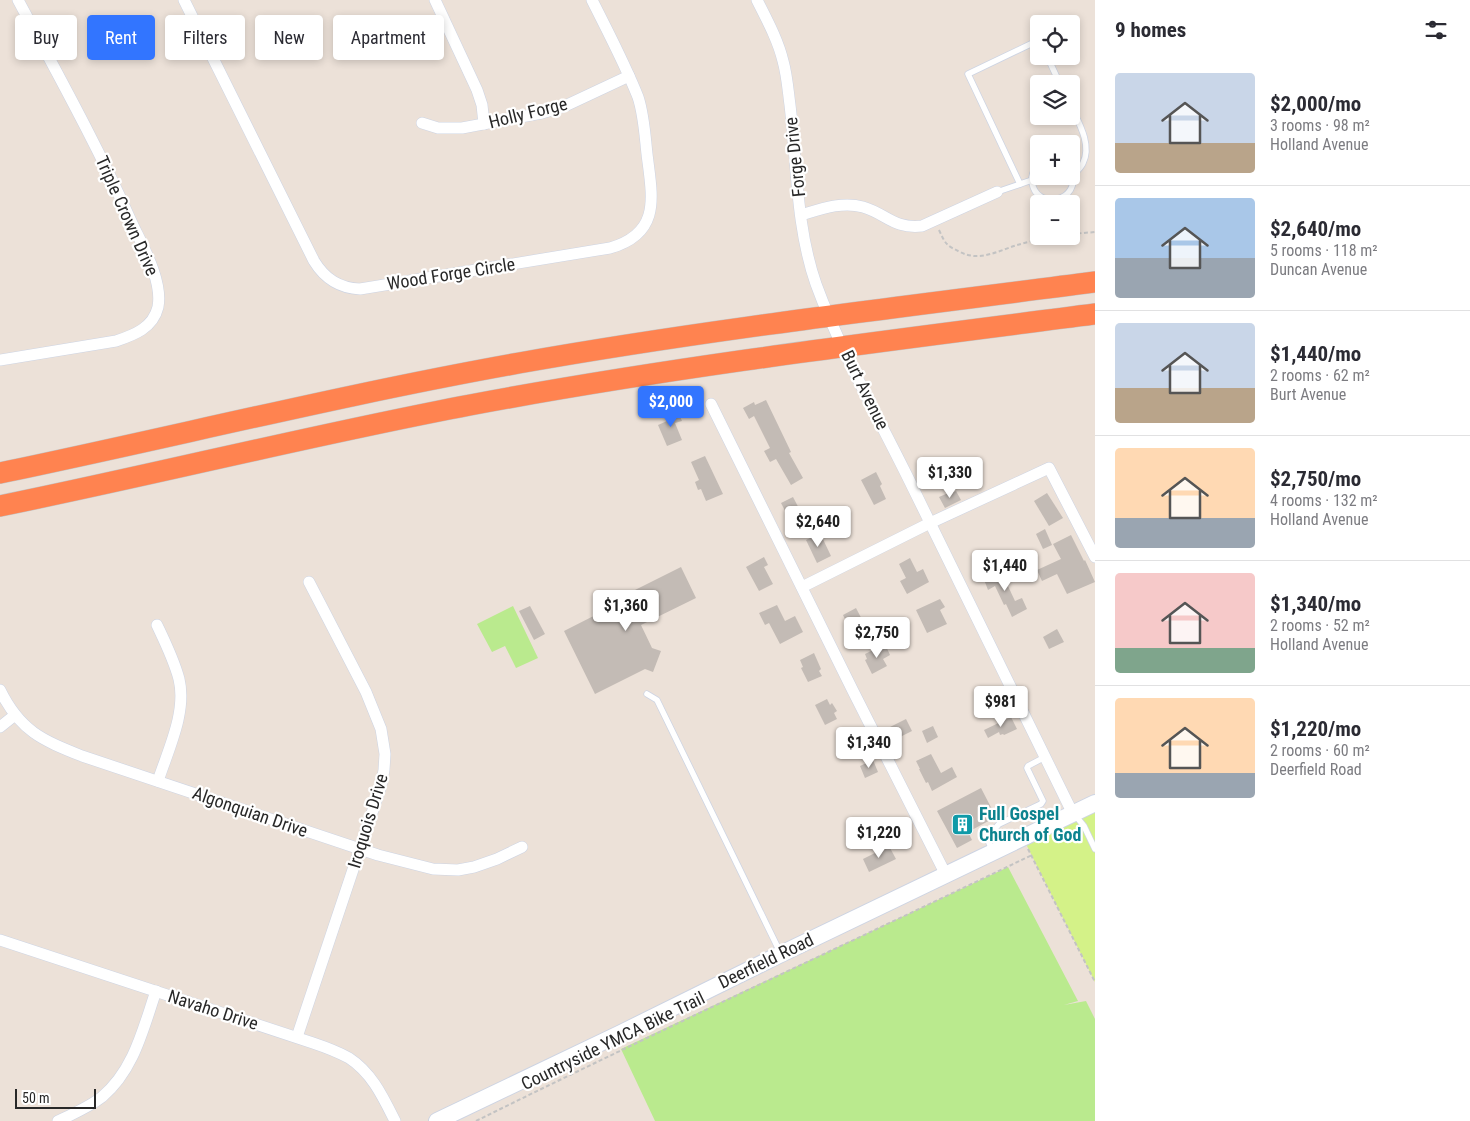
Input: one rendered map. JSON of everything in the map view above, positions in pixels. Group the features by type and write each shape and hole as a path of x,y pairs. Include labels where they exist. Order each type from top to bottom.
{"highway":[{"path":"0,473 294,408 516,364 668,338 1095,282"},
{"path":"0,506 284,443 472,405 661,372 843,346 1095,314"}],"street":[{"name":"Triple Crown Drive","path":"0,360 116,341 132,336 151,322 159,299 152,267 118,193 90,134 18,0"},
{"name":"Wood Forge Circle","path":"184,0 314,261 330,280 352,289 610,248 625,242 638,233 647,220 652,204 640,107 629,76 592,0"},
{"path":"435,0 477,90 482,105 484,124"},
{"name":"Forge Drive","path":"757,0 778,43 786,74 801,215 815,281 829,316"},
{"name":"Holly Forge","path":"422,123 446,129 462,128 542,113 565,106 629,76"},
{"path":"801,215 828,207 844,205 861,206 898,224 914,227 935,221 997,192"},
{"name":"Burt Avenue","path":"829,316 866,395 1073,814"},
{"path":"711,404 946,875"},
{"path":"802,587 930,522 1050,468 1095,557"},
{"name":"Iroquois Drive","path":"297,1037 381,786 385,745 382,730 366,692 310,582"},
{"path":"157,624 174,663 179,679 180,696 179,714 158,781"},
{"name":"Algonquian Drive","path":"0,690 15,715 31,732 52,744 82,756 360,849 410,864 442,870 458,870 474,868 497,860 522,847"},
{"path":"0,727 15,715"},
{"name":"Deerfield Road","path":"437,1121 1095,803"},
{"name":"Navaho Drive","path":"0,940 335,1051 350,1059 372,1079 381,1092 395,1121"},
{"path":"58,1121 102,1097 124,1073 132,1059 156,991"}],"lane":[{"path":"1020,184 968,74 1030,44"},
{"path":"1080,124 1087,151 1083,165 1080,167"},
{"path":"997,192 1030,181"},
{"path":"1033,185 1036,193 1048,200 1061,198 1067,194 1072,185"},
{"path":"647,694 657,700 781,954"},
{"path":"993,852 987,838 999,824 1041,804 1043,801 1027,768 1046,757"},
{"path":"1073,814 1084,826 1095,849"}],"path":[{"path":"935,221 945,243 966,255 985,256 1030,242"},
{"path":"1080,233 1095,232"},
{"path":"1026,844 1095,982"},
{"name":"Countryside YMCA Bike Trail","path":"476,1121 1032,855"}],"green space":[{"path":"513,606 538,658 516,668 505,646 492,652 477,624"},
{"path":"1095,803 1095,982 1026,844"},
{"path":"1008,867 1078,1001 1064,1005 1086,1001 1095,1019 1095,1121 655,1121 621,1049"}],"building":[{"path":"766,400 791,452 789,453 803,478 791,485 776,459 770,462 764,451 770,448 754,416 749,419 743,408 754,402 755,405"},
{"path":"677,409 682,421 675,423 682,440 667,446 658,425 667,421 664,414"},
{"path":"705,456 723,494 706,501 701,489 698,490 695,482 699,480 691,462"},
{"path":"876,472 886,499 874,505 861,480"},
{"path":"956,491 961,500 945,508 939,497"},
{"path":"1047,493 1063,518 1049,526 1034,501"},
{"path":"793,497 805,520 793,526 781,503"},
{"path":"1045,529 1052,545 1043,549 1036,534"},
{"path":"820,533 831,556 817,563 806,540"},
{"path":"1071,535 1095,582 1067,594 1057,574 1042,581 1037,570 1061,559 1053,544"},
{"path":"764,557 768,565 764,567 773,584 759,591 746,567"},
{"path":"910,558 917,572 923,569 929,582 907,594 900,581 906,578 899,564"},
{"path":"681,567 696,598 641,625 652,648 661,651 653,672 645,669 595,694 564,631 629,598 627,594"},
{"path":"1000,569 1015,601 1022,598 1027,609 1012,617 995,586 988,590 983,577"},
{"path":"940,599 945,607 940,610 947,624 927,633 916,610"},
{"path":"777,605 785,621 795,616 803,632 780,644 769,623 765,625 759,613"},
{"path":"530,606 545,634 534,640 519,611"},
{"path":"856,608 868,631 854,638 843,615"},
{"path":"1057,629 1064,642 1049,649 1043,637"},
{"path":"885,644 890,655 883,659 887,666 872,674 865,660 867,659 865,654"},
{"path":"814,653 822,676 808,682 801,668 803,667 800,660"},
{"path":"827,699 830,705 832,703 837,711 834,713 837,719 825,725 815,705"},
{"path":"1011,717 1017,729 1004,735 1000,735 999,732 988,738 984,730"},
{"path":"906,719 912,731 896,739 890,727"},
{"path":"933,726 938,737 927,743 922,731"},
{"path":"931,754 941,773 952,767 957,777 932,791 928,782 926,783 916,761"},
{"path":"873,760 878,772 865,778 860,766"},
{"name":"Full Gospel Church of God","path":"981,788 996,817 968,832 972,840 957,848 937,811"},
{"path":"889,846 896,859 869,872 863,859"}],"place":[{"name":"Full Gospel Church of God","path":"963,824"}]}
